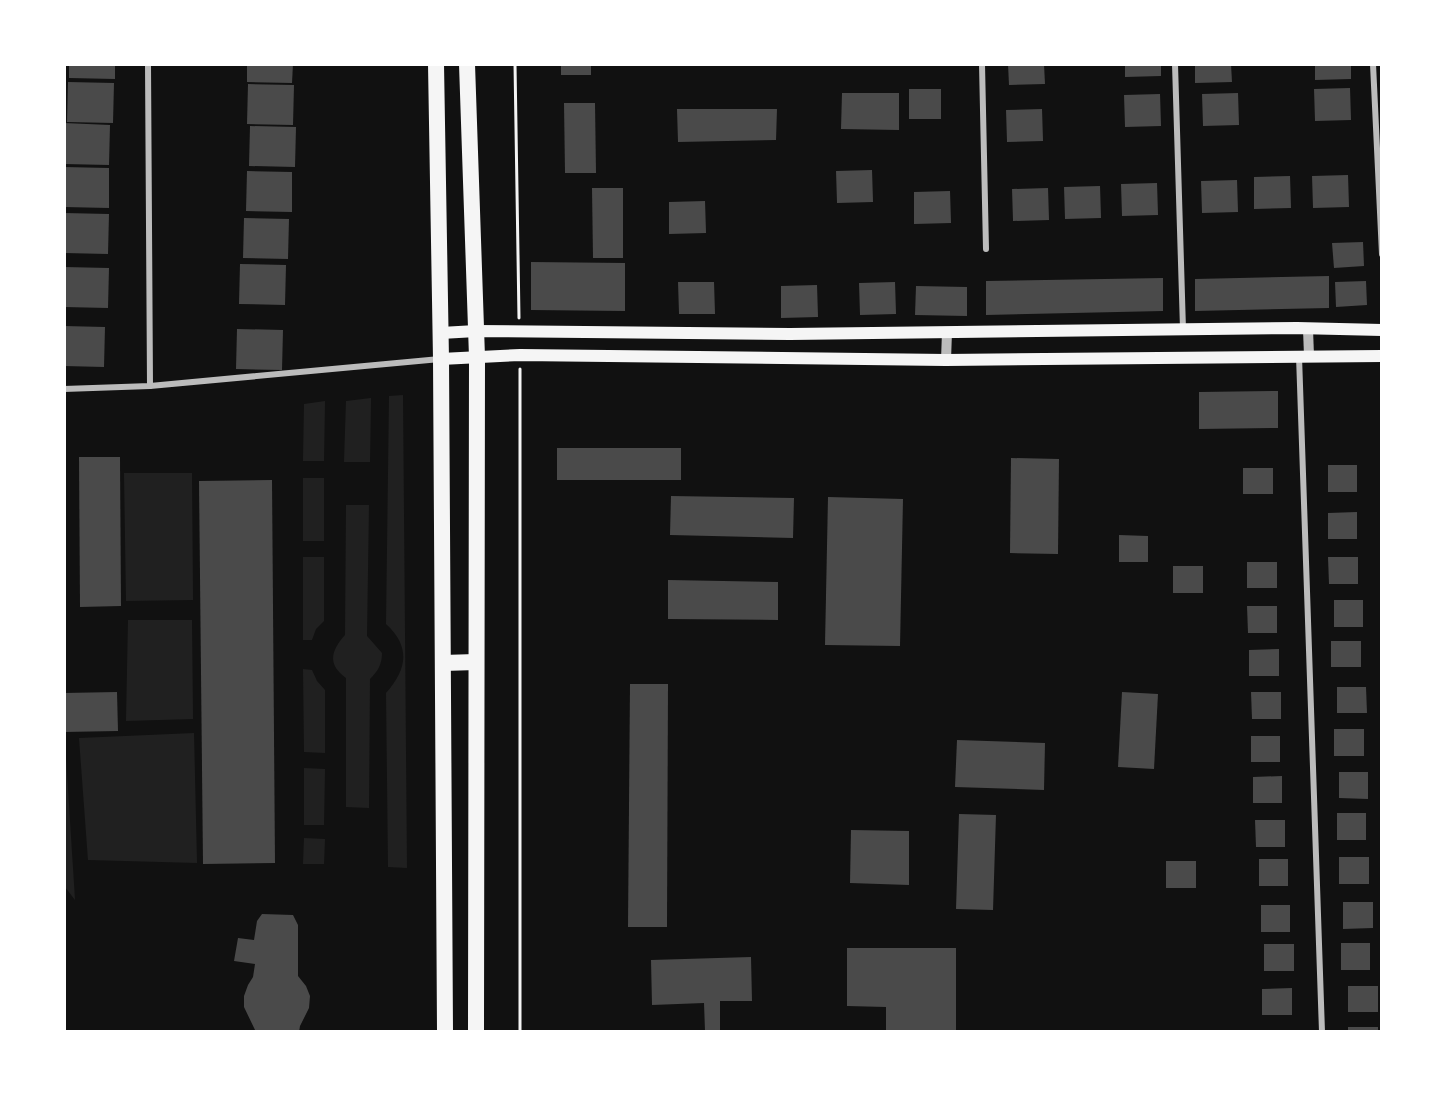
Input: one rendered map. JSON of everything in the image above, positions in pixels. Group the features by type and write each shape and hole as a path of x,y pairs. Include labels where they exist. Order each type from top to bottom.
{"highway":[{"path":"436,64 441,333 445,1032"},
{"path":"467,64 477,357 476,1032"},
{"path":"443,663 476,662"}],"main road":[{"path":"441,333 476,331 790,334 1382,330"},
{"path":"441,359 520,355 946,360 1382,356"}],"street":[{"path":"148,64 150,387"},
{"path":"982,64 986,249"},
{"path":"1175,64 1183,330"},
{"path":"1373,64 1382,254"},
{"path":"1308,329 1304,356 1322,1032"},
{"path":"946,360 948,332"},
{"path":"64,389 150,387 441,359"}],"path":[{"path":"515,64 519,332"},
{"path":"520,355 520,1032"}],"shaded area":[{"path":"403,395 407,868 388,867 386,693 402,667 403,658 400,641 386,624 389,396"},
{"path":"371,398 370,462 344,462 346,401"},
{"path":"325,401 324,461 303,461 304,404"},
{"path":"124,473 192,473 193,600 126,601"},
{"path":"303,478 324,478 324,541 303,541"},
{"path":"346,505 369,505 367,636 382,653 379,667 370,679 369,808 346,807 346,678 336,668 333,657 345,635"},
{"path":"303,557 324,557 324,621 316,629 312,640 303,640"},
{"path":"128,620 192,620 193,719 126,721"},
{"path":"303,669 312,670 317,681 325,690 325,753 304,752"},
{"path":"194,733 197,863 88,860 79,738"},
{"path":"65,742 75,900 65,887"},
{"path":"304,768 325,769 324,825 304,825"},
{"path":"304,838 325,839 324,864 303,864"}],"building":[{"path":"69,64 115,64 115,79 69,78"},
{"path":"247,64 293,64 292,83 247,82"},
{"path":"561,64 591,64 591,75 561,75"},
{"path":"1008,64 1044,64 1045,84 1009,85"},
{"path":"1125,64 1161,64 1161,76 1125,77"},
{"path":"1195,64 1231,64 1232,82 1195,83"},
{"path":"1315,64 1351,64 1351,79 1315,80"},
{"path":"68,82 114,83 113,123 67,122"},
{"path":"248,84 294,85 293,125 247,124"},
{"path":"1350,88 1351,120 1315,121 1314,89"},
{"path":"909,89 941,89 941,119 909,119"},
{"path":"842,93 899,93 899,130 841,129"},
{"path":"1238,93 1239,125 1203,126 1202,94"},
{"path":"1160,94 1161,126 1125,127 1124,95"},
{"path":"564,103 595,103 596,173 565,173"},
{"path":"677,109 777,109 776,140 678,142"},
{"path":"1042,109 1043,141 1007,142 1006,110"},
{"path":"64,123 110,125 109,165 64,164"},
{"path":"250,126 296,127 295,167 249,166"},
{"path":"64,167 109,168 109,208 64,207"},
{"path":"872,170 873,202 837,203 836,171"},
{"path":"247,171 292,172 292,212 246,211"},
{"path":"1348,175 1349,207 1313,208 1312,176"},
{"path":"1290,176 1291,208 1254,209 1254,177"},
{"path":"1237,180 1238,212 1202,213 1201,181"},
{"path":"1157,183 1158,215 1122,216 1121,184"},
{"path":"1100,186 1101,218 1065,219 1064,187"},
{"path":"592,188 623,188 623,258 593,258"},
{"path":"1048,188 1049,220 1013,221 1012,189"},
{"path":"950,191 951,223 914,224 914,192"},
{"path":"705,201 706,233 669,234 669,202"},
{"path":"64,213 109,214 108,254 64,253"},
{"path":"244,218 289,219 288,259 243,258"},
{"path":"1363,242 1364,266 1334,268 1332,243"},
{"path":"531,262 625,263 625,311 531,310"},
{"path":"240,264 286,265 285,305 239,304"},
{"path":"64,267 109,268 108,308 64,307"},
{"path":"1329,276 1329,308 1195,311 1195,279"},
{"path":"1163,278 1163,311 986,315 986,281"},
{"path":"1366,281 1367,305 1336,307 1335,282"},
{"path":"678,282 714,282 715,314 679,314"},
{"path":"895,282 896,314 860,315 859,283"},
{"path":"817,285 818,317 781,318 781,286"},
{"path":"916,286 967,287 967,316 915,315"},
{"path":"64,326 105,327 104,367 64,366"},
{"path":"237,329 283,330 282,370 236,369"},
{"path":"1278,391 1278,428 1199,429 1199,392"},
{"path":"557,448 681,448 681,480 557,480"},
{"path":"79,457 120,457 121,606 80,607"},
{"path":"1011,458 1059,459 1058,554 1010,553"},
{"path":"1328,465 1357,465 1357,492 1328,492"},
{"path":"1243,468 1273,468 1273,494 1243,494"},
{"path":"272,480 275,863 203,864 199,481"},
{"path":"671,496 794,498 793,538 670,535"},
{"path":"828,497 903,499 900,646 825,645"},
{"path":"1357,512 1357,539 1328,539 1328,513"},
{"path":"1119,535 1148,536 1148,562 1119,562"},
{"path":"1328,557 1358,557 1358,584 1329,584"},
{"path":"1247,562 1277,562 1277,588 1247,588"},
{"path":"1173,566 1203,566 1203,593 1173,593"},
{"path":"668,580 778,582 778,620 668,619"},
{"path":"1334,600 1363,600 1363,627 1334,627"},
{"path":"1247,606 1277,606 1277,633 1248,633"},
{"path":"1331,641 1361,641 1361,667 1331,667"},
{"path":"1279,649 1279,676 1249,676 1249,650"},
{"path":"630,684 668,684 667,927 628,927"},
{"path":"1337,687 1366,687 1367,713 1337,713"},
{"path":"117,692 118,731 64,732 64,693"},
{"path":"1122,692 1158,694 1154,769 1118,767"},
{"path":"1251,692 1281,692 1281,719 1252,719"},
{"path":"1334,729 1364,729 1364,756 1334,756"},
{"path":"1251,736 1280,736 1280,762 1251,762"},
{"path":"957,740 1045,743 1044,790 955,787"},
{"path":"1339,772 1368,772 1368,799 1339,798"},
{"path":"1282,776 1282,803 1253,803 1253,777"},
{"path":"1337,813 1366,813 1366,840 1337,840"},
{"path":"959,814 996,815 993,910 956,909"},
{"path":"1255,820 1285,820 1285,847 1256,847"},
{"path":"851,830 909,831 909,885 850,883"},
{"path":"1339,857 1369,857 1369,884 1339,884"},
{"path":"1259,859 1288,859 1288,886 1259,886"},
{"path":"1166,861 1196,861 1196,888 1166,888"},
{"path":"1343,902 1373,902 1373,928 1343,929"},
{"path":"1261,905 1290,905 1290,932 1261,932"},
{"path":"262,914 293,915 298,925 298,976 310,996 309,1008 299,1032 256,1032 244,1007 244,996 253,977 255,964 234,961 238,938 254,940 257,921"},
{"path":"1341,943 1370,943 1370,970 1341,970"},
{"path":"1264,944 1294,944 1294,971 1264,971"},
{"path":"847,948 956,948 956,1032 886,1032 886,1007 847,1006"},
{"path":"751,957 752,1001 720,1001 720,1031 705,1031 704,1003 652,1005 651,960"},
{"path":"1348,986 1378,986 1378,1012 1348,1012"},
{"path":"1292,988 1292,1015 1262,1015 1262,989"},
{"path":"1348,1027 1378,1027 1378,1032 1348,1032"}]}
